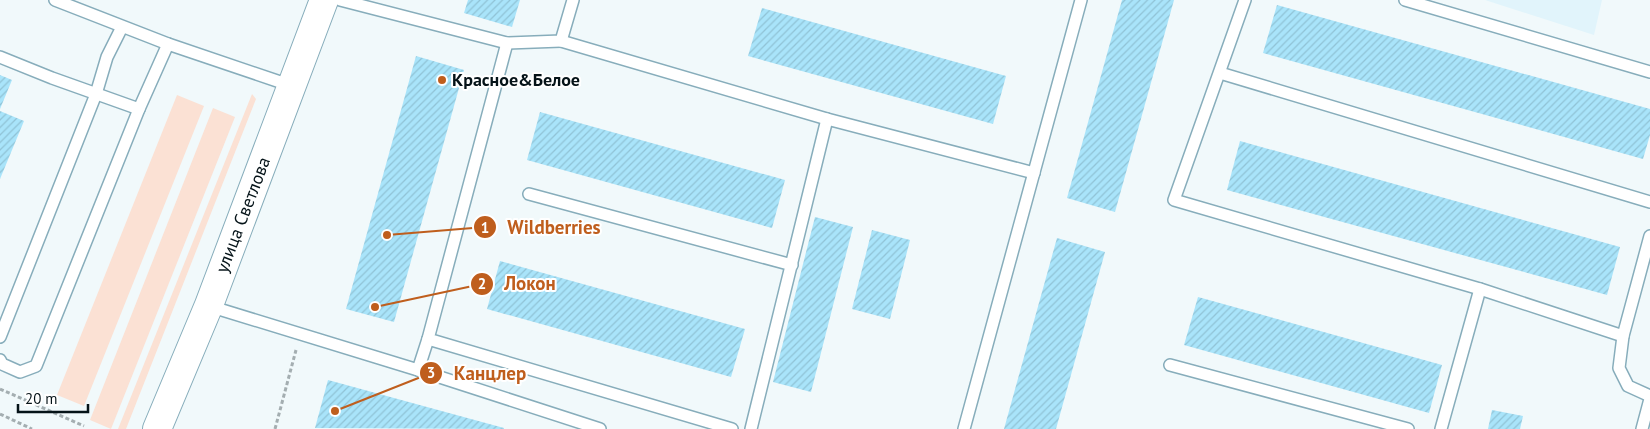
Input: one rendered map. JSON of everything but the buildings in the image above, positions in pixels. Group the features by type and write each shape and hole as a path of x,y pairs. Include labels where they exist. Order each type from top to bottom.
{"street":[{"name":"улица Светлова","path":"157,429 208,306 324,0"}],"lane":[{"path":"54,0 168,44 292,86"},
{"path":"340,0 506,43 561,41 827,119 1034,173"},
{"path":"561,41 573,0"},
{"path":"964,429 1081,0"},
{"path":"1245,0 1174,200 1480,289 1623,336"},
{"path":"1405,0 1650,72"},
{"path":"0,337 96,94 107,57 122,27"},
{"path":"418,370 428,339 506,43"},
{"path":"0,360 2,364 20,372 36,366 139,110 168,44"},
{"path":"0,57 139,110"},
{"path":"1220,73 1650,202"},
{"path":"751,429 827,119"},
{"path":"530,194 792,265"},
{"path":"1642,429 1650,398 1628,386 1619,368 1623,336 1650,236"},
{"path":"1442,429 1480,289"},
{"path":"208,306 418,370 600,429"},
{"path":"428,339 732,429"},
{"path":"1170,365 1408,429"}],"path":[{"path":"275,429 300,334"},
{"path":"0,389 84,426"},
{"path":"0,414 32,429"}],"shaded area":[{"path":"1485,0 1602,0 1594,35"},
{"path":"252,94 256,99 126,429 118,429"},
{"path":"177,95 204,106 84,406 57,395"},
{"path":"213,108 235,117 111,429 90,420"}],"place":[{"name":"Красное&Белое","path":"442,80"},
{"name":"Wildberries","path":"387,235"},
{"name":"Локон","path":"375,307"},
{"name":"Канцлер","path":"335,411"}]}
